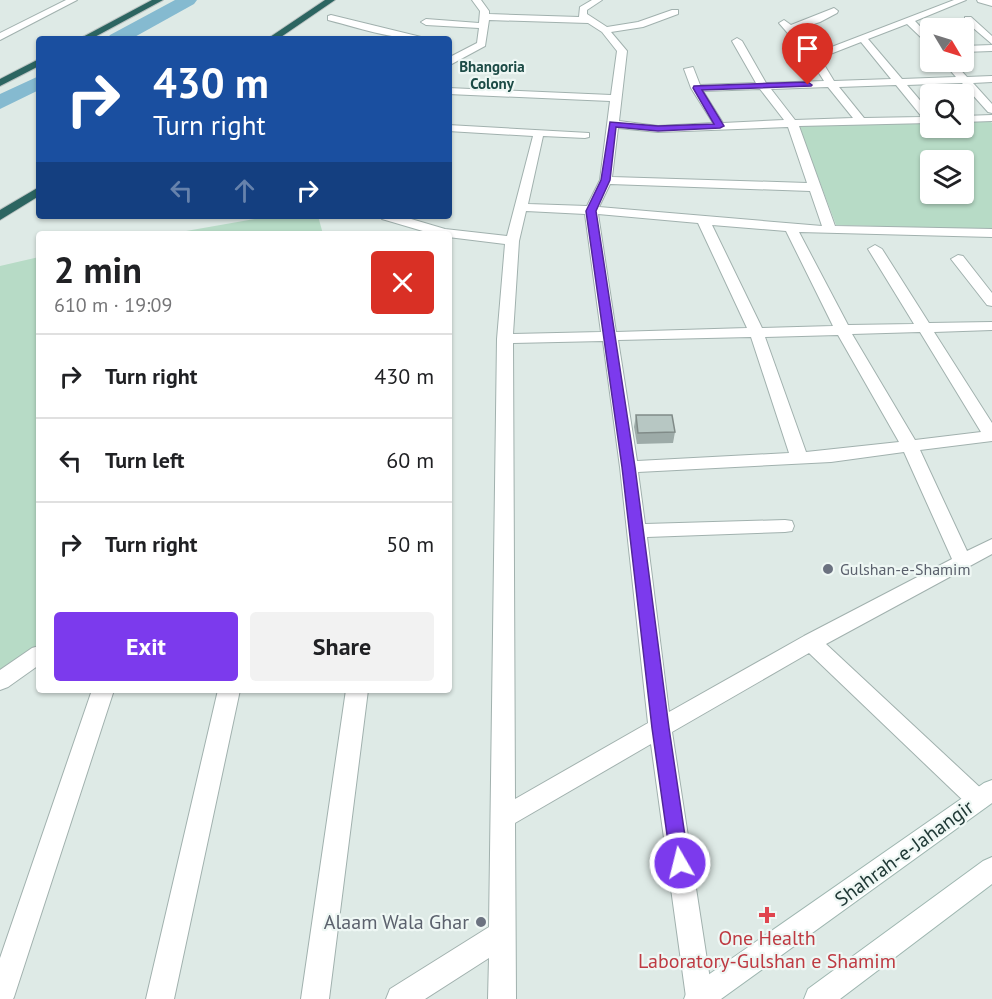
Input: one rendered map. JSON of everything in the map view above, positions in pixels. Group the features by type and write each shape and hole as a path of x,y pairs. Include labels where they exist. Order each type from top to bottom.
{"highway":[{"path":"90,36 159,0"},
{"path":"277,36 331,0"},
{"path":"0,83 36,64"},
{"path":"0,216 36,193"}],"street":[{"path":"0,37 73,0"},
{"path":"452,60 471,53 482,44 485,11 476,0"},
{"path":"598,0 583,9 582,15 605,30 622,51 606,180 591,211 637,531 660,728 699,998"},
{"path":"929,0 951,5"},
{"path":"814,57 864,40 962,0"},
{"path":"981,0 992,3"},
{"path":"834,11 817,20 786,26 814,57 831,84 861,121"},
{"path":"605,30 640,25 675,12"},
{"path":"331,18 403,36"},
{"path":"419,36 428,18 485,21 590,20"},
{"path":"909,21 920,33"},
{"path":"974,24 992,40"},
{"path":"370,36 378,31"},
{"path":"864,40 920,107"},
{"path":"737,41 762,86 792,123 830,230"},
{"path":"974,49 992,48"},
{"path":"689,69 696,88 720,126"},
{"path":"957,72 992,110"},
{"path":"696,88 992,79"},
{"path":"452,91 616,98"},
{"path":"974,119 992,118"},
{"path":"613,124 658,129 920,119"},
{"path":"452,128 585,135 538,137 452,134"},
{"path":"502,999 505,339 512,241 538,137"},
{"path":"606,180 815,187"},
{"path":"521,207 635,212 830,230 992,233"},
{"path":"397,219 437,231"},
{"path":"703,220 756,331 799,457"},
{"path":"790,227 842,329 909,445 963,562"},
{"path":"452,234 512,241"},
{"path":"628,467 865,452 992,436 875,249"},
{"path":"957,259 992,302"},
{"path":"505,339 607,334 992,326"},
{"path":"637,531 784,526"},
{"path":"502,818 811,642 992,546"},
{"path":"811,642 985,795"},
{"path":"0,681 36,656"},
{"path":"0,997 102,693"},
{"path":"160,999 229,693"},
{"path":"315,999 357,693"},
{"name":"Shahrah-e-Jahangir","path":"699,998 985,795"},
{"path":"818,999 992,869"},
{"path":"400,999 501,935"}],"green space":[{"path":"974,121 990,121 992,123 992,229 836,225 798,124 920,122 920,138 974,138"},
{"path":"255,219 319,219 322,231 186,231"},
{"path":"36,258 36,646 0,670 0,266"}],"building":[{"path":"636,415 672,415 675,432 638,433"}],"waterway":[{"path":"122,36 188,0"},
{"path":"0,103 36,84"}],"place":[{"name":"Gulshan-e-Shamim","path":"828,569"},
{"name":"One Health Laboratory-Gulshan e Shamim","path":"767,915"},
{"name":"Alaam Wala Ghar","path":"481,922"}],"district":[{"name":"Bhangoria Colony","path":"492,76"}],"route":[{"path":"680,863 660,728 637,531 591,211 606,180 613,124 658,129 720,126 696,88 808,85"}]}
